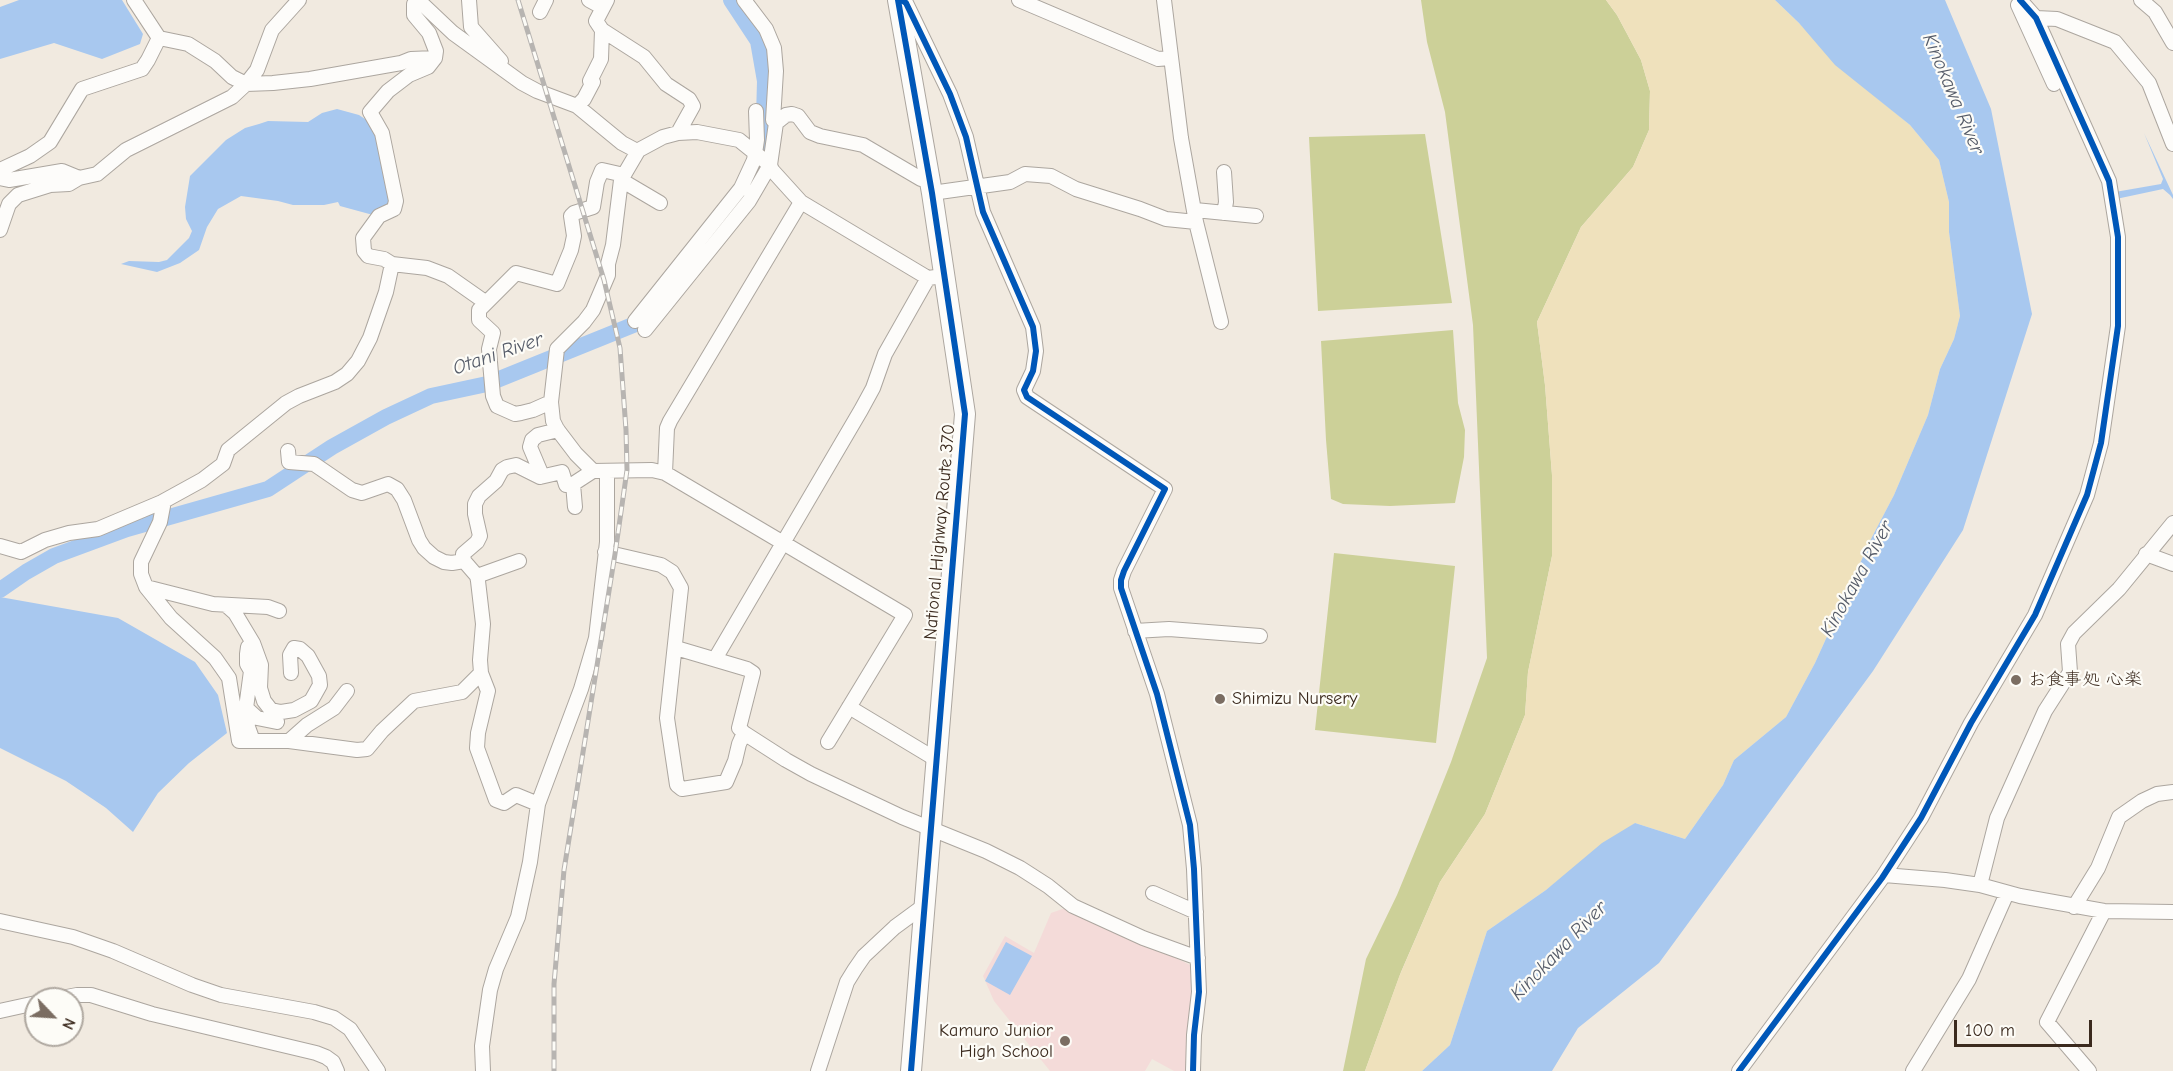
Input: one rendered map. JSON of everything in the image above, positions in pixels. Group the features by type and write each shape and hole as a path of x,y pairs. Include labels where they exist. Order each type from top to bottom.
{"highway":[{"name":"National Highway Route 370","path":"900,0 930,186 936,277 965,414 911,1071"}],"street":[{"path":"134,0 159,38 188,44 215,61 232,77 246,84 310,79 403,63 411,59 435,58"},
{"path":"0,230 9,204 18,195 50,185 69,184 79,178 97,174 126,150 232,96 257,70 272,30 299,0"},
{"path":"485,302 448,276 427,268 392,264 384,259 368,256 364,251 363,238 379,216 394,209 396,201 382,133 370,112 388,91 413,74 428,68 435,58 436,51 429,33 414,15 414,4 418,0 453,33 522,83 577,106 622,143 638,151"},
{"path":"469,0 471,27 498,59 537,86 539,92"},
{"path":"589,0 604,4 596,21 602,30 645,57 666,84 689,99 693,106 678,133"},
{"path":"744,0 766,29 774,48 776,71 773,120 776,123"},
{"path":"900,0 906,3 950,94 966,137 983,212 1012,277 1035,338 1033,371 1024,390 1027,397 1165,489 1121,580 1121,588 1157,694 1190,825 1199,993 1193,1071"},
{"path":"1019,0 1158,59 1170,58"},
{"path":"1164,0 1181,138 1196,216 1221,322"},
{"path":"1739,1071 1884,875 1921,818 1971,723 2035,615 2087,495 2101,442 2118,326 2118,237 2109,181 2036,18 2018,0"},
{"path":"2018,0 2054,84"},
{"path":"2141,0 2155,12 2173,43"},
{"path":"2036,18 2057,19 2115,42 2149,83 2173,144"},
{"path":"577,106 584,99 593,82 590,81 601,59 602,30"},
{"path":"0,170 30,156 50,142 82,89 142,69 159,38"},
{"path":"403,63 413,74"},
{"path":"756,111 762,160"},
{"path":"762,160 751,169 741,188 640,325 749,201 776,123 786,115 792,114 801,119 810,132 863,145 930,186 977,186 1010,182 1025,174 1051,176 1076,189 1166,219 1224,213 1256,216"},
{"path":"483,1071 482,1047 490,990 496,969 518,917 538,804 582,689 596,638 605,552 600,471 558,430 553,420 550,402 557,349 593,310 608,275 622,177 638,151 663,137 697,132 739,140 772,170 801,202 936,277 885,354 873,388 861,410 715,659"},
{"path":"550,402 514,414 497,406 493,396 489,349 493,333 479,320 479,310 516,273 557,284 571,250 574,236 571,216 593,207 597,182 602,170 622,177 660,203"},
{"path":"0,178 9,180 62,171 79,178"},
{"path":"1224,172 1226,202 1224,213"},
{"path":"665,473 667,428 670,421 801,202"},
{"path":"0,546 21,552 45,540 69,533 98,529 164,501 202,480 223,464 228,450 286,403 335,382 347,374 358,361 370,338 386,292 392,264"},
{"path":"540,477 541,473 530,447 532,440 538,435 558,430"},
{"path":"288,451 289,462 314,464 352,490 362,493 388,484 397,489 424,548 444,562 464,561"},
{"path":"538,804 516,795 504,803 496,800 477,748 478,733 488,691 481,673 483,624 477,576 464,561 463,554 477,542 480,536 475,514 475,504 479,496 496,481 502,470 516,465 540,477 562,472 566,485 600,471 652,470 665,473 905,615 828,742"},
{"path":"573,484 575,507"},
{"path":"164,501 160,522 141,562 141,574 146,587 171,618 215,658 229,678 239,741 289,741 357,750 367,749 382,731 414,701 462,692 481,673"},
{"path":"1980,885 1997,818 2045,711 2070,672 2068,644 2074,633 2119,589 2173,523"},
{"path":"605,552 661,565 672,572 681,588 667,718 677,785 682,789 726,782 735,761 738,744 744,733"},
{"path":"2146,554 2173,564"},
{"path":"477,576 519,561"},
{"path":"146,587 213,604 268,607 279,611"},
{"path":"226,605 235,613 253,643 261,665 260,688 264,701 271,710 281,712 294,710 311,701 320,685 319,676 308,656 300,649 294,648 290,655 291,673"},
{"path":"1135,631 1169,629 1260,636"},
{"path":"253,643 248,647 247,654 251,671 246,708 248,727 253,741"},
{"path":"675,648 747,669 753,674 739,728 811,774 1020,868 1073,906 1153,942 1198,958"},
{"path":"289,741 308,724 334,708 347,691"},
{"path":"849,707 937,760"},
{"path":"246,708 257,718 277,722"},
{"path":"2074,907 2098,868 2119,817 2157,794 2173,792"},
{"path":"1884,875 1980,885 2007,893 2104,911 2173,912"},
{"path":"1153,893 1196,912"},
{"path":"1913,1071 1969,979 2007,893"},
{"path":"818,1071 847,982 855,969 864,956 887,934 925,905"},
{"path":"2089,1071 2047,1022 2104,911"},
{"path":"0,921 73,937 221,995 314,1012 334,1018 350,1029 378,1071"},
{"path":"84,995 91,995 152,1014 326,1056 333,1062 337,1071"},
{"path":"0,1011 24,1006"}],"shaded area":[{"path":"1071,906 1190,965 1195,992 1189,1071 1174,1071 1152,1059 1145,1071 1050,1071 994,1001 983,976 1005,936 1034,953 1051,913"}],"green space":[{"path":"1421,0 1606,0 1617,15 1641,60 1650,91 1649,130 1633,167 1581,227 1537,322 1545,385 1552,475 1552,556 1528,672 1525,715 1485,814 1440,882 1401,972 1365,1071 1343,1071 1366,959 1397,895 1425,827 1451,762 1487,658 1473,325 1445,112 1427,42"},
{"path":"1425,134 1452,303 1318,311 1309,137"},
{"path":"1453,330 1458,403 1465,430 1464,457 1455,503 1390,506 1343,504 1331,499 1321,341"},
{"path":"1334,553 1455,566 1436,743 1315,730"}],"sand":[{"path":"1606,0 1775,0 1875,96 1910,125 1939,160 1949,202 1949,232 1960,316 1954,339 1940,369 1928,415 1894,495 1872,537 1815,663 1786,717 1734,760 1723,785 1685,839 1635,823 1487,931 1450,1045 1422,1071 1365,1071 1399,977 1440,882 1485,814 1525,715 1528,672 1552,556 1552,475 1545,385 1537,322 1581,227 1633,167 1649,130 1650,91 1641,60 1617,15"}],"water":[{"path":"19,0 122,0 143,34 140,44 102,59 54,43 0,59 0,7"},
{"name":"Kinokawa River","path":"1775,0 1945,0 1991,109 2032,314 1963,530 1873,671 1659,963 1578,1028 1552,1071 1422,1071 1450,1045 1487,931 1546,890 1602,843 1635,823 1685,839 1723,785 1734,760 1786,717 1815,663 1872,537 1894,495 1928,415 1940,369 1954,339 1960,316 1949,232 1949,202 1939,160 1910,125 1835,65 1799,23"},
{"path":"337,109 359,115 371,123 386,149 395,193 389,212 373,215 340,206 338,202 324,205 293,205 241,196 218,209 207,227 199,250 180,263 157,272 121,264 129,261 167,260 189,238 192,231 186,219 185,207 190,176 226,140 245,128 268,121 308,122 322,113"},
{"path":"2144,133 2173,199 2163,189 2116,199 2115,192 2161,184 2163,179"},
{"path":"0,597 118,618 195,662 218,695 227,733 189,763 158,793 133,832 106,808 66,781 0,748"},
{"path":"1006,942 1032,956 1010,995 985,981"}],"waterway":[{"name":"Otani River","path":"731,0 758,41 765,81 764,118 756,176 737,199"},
{"name":"Otani River","path":"0,590 54,556 127,529 268,489 332,447 386,417 431,396 487,384 638,323 646,312"}],"railway":[{"path":"518,0 604,280 620,348 626,430 627,470 564,870 554,984 554,1071"}],"cycle path":[{"path":"898,0 932,193 965,414 911,1071"},
{"path":"902,0 906,3 950,94 966,137 983,212 1033,327 1036,351 1033,371 1024,390 1027,397 1165,489 1124,571 1121,588 1157,694 1190,825 1199,992 1193,1071"},
{"path":"1739,1071 1882,878 1921,818 1971,723 2035,615 2087,495 2101,443 2118,326 2118,237 2109,181 2036,18 2020,0"}],"place":[{"name":"お食事処 心楽","path":"2016,680"},
{"name":"Shimizu Nursery","path":"1220,699"},
{"name":"Kamuro Junior High School","path":"1065,1041"}]}
